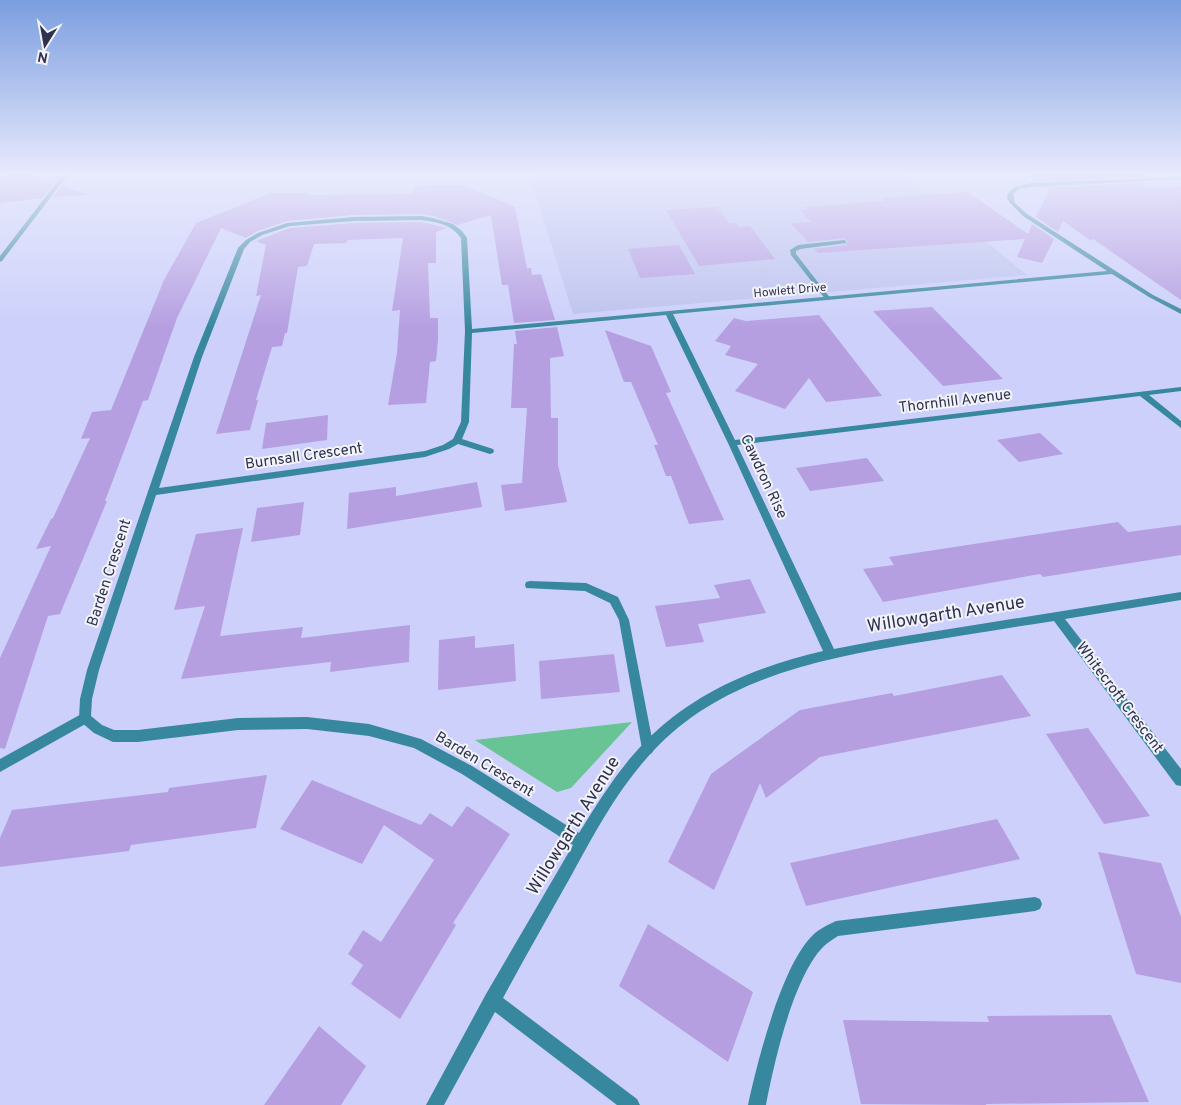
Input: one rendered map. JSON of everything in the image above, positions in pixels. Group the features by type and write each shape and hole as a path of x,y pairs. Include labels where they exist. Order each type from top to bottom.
{"street":[{"path":"0,260 28,225"},
{"name":"Barden Crescent","path":"287,225 260,234 248,241 237,256 198,357 93,670 86,700 86,718 98,729 113,736 138,736 238,724 306,723 369,730 417,743 467,770 582,843"},
{"name":"Barden Crescent","path":"451,225 460,231 464,238 469,331"},
{"path":"1041,225 1151,296 1181,312"},
{"path":"828,299 793,254 793,250 798,246 844,242"},
{"name":"Howlett Drive","path":"469,331 1113,272"},
{"name":"Cawdron Rise","path":"669,314 732,443 830,653"},
{"path":"469,331 464,422 462,435 458,441 490,451"},
{"name":"Thornhill Avenue","path":"732,443 1181,389"},
{"path":"1141,393 1181,425"},
{"name":"Burnsall Crescent","path":"152,492 426,454 446,448 458,441"},
{"path":"530,585 586,587 614,600 624,620 648,749"},
{"name":"Willowgarth Avenue","path":"435,1105 492,1000 582,843 621,782 668,728 710,698 741,681 830,653 1181,596"},
{"name":"Whitecroft Crescent","path":"1056,616 1181,780"},
{"path":"0,766 86,718"},
{"path":"757,1105 763,1073 789,996 804,958 817,941 836,929 1035,904"},
{"path":"492,1000 631,1105"}],"shaded area":[{"path":"545,225 965,225 1027,275 573,314"}],"green space":[{"path":"632,722 571,788 557,792 475,740"}],"building":[{"path":"195,225 276,225 257,231 246,238 221,228 177,318 148,400 143,401 105,501 107,501 60,614 48,616 5,749 0,748 0,658 51,546 36,549 53,518 90,438 81,439 92,412 111,410 164,280"},
{"path":"334,225 432,225 447,228 436,232 436,263 428,263 430,318 438,318 438,340 436,361 430,362 426,403 388,405 397,353 400,310 392,311 403,238 348,240 346,243 314,244 307,266 298,267 287,333 285,333 282,346 272,347 256,400 258,400 250,430 216,434 261,295 256,296 266,245 256,241 290,228"},
{"path":"493,225 518,225 527,268 531,268 532,275 541,274 555,320 514,323 508,285 502,285"},
{"path":"675,225 750,226 775,259 699,266"},
{"path":"791,225 1015,225 1028,234 1033,225 1054,239 1042,263 1017,257 1025,239 818,253 814,249 846,245 848,241 844,238 808,242"},
{"path":"1047,225 1061,225 1058,232"},
{"path":"1068,225 1181,225 1181,300 1093,239 1090,240"},
{"path":"679,245 695,274 640,278 628,249"},
{"path":"932,307 1003,379 943,386 873,311"},
{"path":"819,315 882,396 826,402 809,378 785,409 735,391 758,364 725,355 731,346 715,341 734,318 746,321"},
{"path":"557,327 564,356 550,358 551,418 558,418 558,465 567,502 505,511 501,485 522,483 527,408 511,408 514,344 517,344 515,331"},
{"path":"605,330 651,346 671,392 666,393 724,520 689,524 671,476 666,476 654,445 658,445 631,382 624,382"},
{"path":"328,415 327,440 262,449 266,423"},
{"path":"1040,433 1063,454 1019,462 997,440"},
{"path":"867,458 884,481 810,491 796,468"},
{"path":"477,482 482,507 347,529 349,493 396,487 396,496"},
{"path":"304,502 300,535 251,542 257,508"},
{"path":"1118,522 1128,532 1181,525 1181,555 1043,577 1040,574 883,602 863,569 894,565 889,557"},
{"path":"243,528 220,636 303,627 301,638 410,625 409,662 330,672 331,662 181,679 205,606 174,610 196,534"},
{"path":"750,579 766,613 698,624 704,642 666,647 655,606 720,598 714,585"},
{"path":"475,636 475,648 514,644 516,681 438,690 439,640"},
{"path":"614,654 620,692 541,699 539,661"},
{"path":"1002,675 1031,716 820,757 766,798 760,783 714,890 668,862 711,774 800,710 892,693 894,696"},
{"path":"1088,728 1150,816 1104,824 1046,734"},
{"path":"267,775 256,828 131,845 129,851 0,867 0,838 12,810 168,792 169,788"},
{"path":"312,780 421,825 430,813 452,827 467,806 510,834 453,923 456,925 400,1019 351,984 363,965 348,954 363,930 381,942 434,860 384,825 362,864 280,829"},
{"path":"997,819 1020,859 806,906 790,863"},
{"path":"1098,852 1161,863 1181,917 1181,983 1136,974"},
{"path":"648,924 753,992 728,1062 619,986"},
{"path":"1111,1015 1149,1102 986,1105 861,1104 843,1020 989,1022 987,1016"},
{"path":"319,1026 366,1066 341,1105 264,1105"}]}
